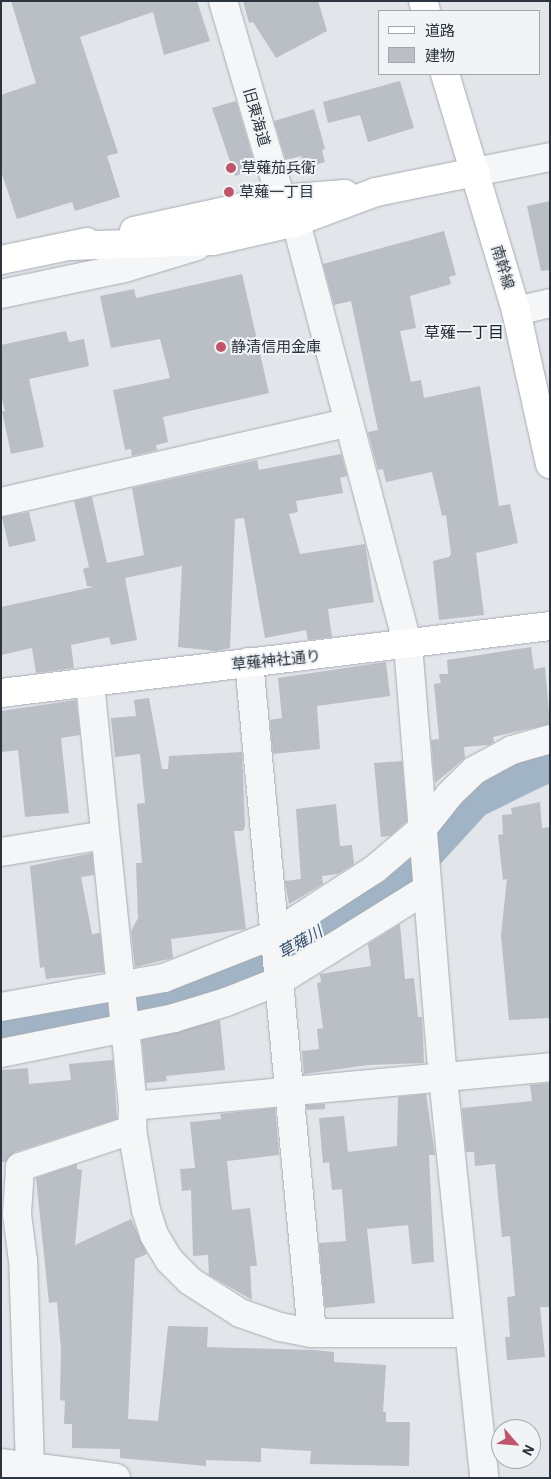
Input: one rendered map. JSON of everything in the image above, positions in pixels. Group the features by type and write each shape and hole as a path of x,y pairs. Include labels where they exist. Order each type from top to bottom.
{"street":[{"name":"旧東海道","path":"223,1 281,198"},
{"name":"南幹線","path":"445,75 516,310 550,464"},
{"path":"1,260 281,198 376,192 550,157"},
{"path":"1,294 124,268 213,241 296,222 376,192"},
{"path":"296,222 347,423 408,645 443,1078 484,1478"},
{"path":"70,246 213,241"},
{"path":"516,310 550,303"},
{"path":"1,502 347,423"},
{"name":"草薙神社通り","path":"1,693 249,662 408,645 550,626"},
{"path":"249,662 273,935 312,1333"},
{"path":"90,683 132,1118 146,1210 154,1235 169,1260 190,1281 240,1312 280,1327 312,1333 469,1333"},
{"path":"1,1007 120,988 164,978 273,935 376,869 423,828 450,794 475,770 512,750 550,739"},
{"path":"1,852 105,835"},
{"path":"1,1053 123,1030 174,1018 278,981 369,928 427,889"},
{"path":"30,1466 23,1261 9,1214 20,1168 132,1118 289,1091 550,1067"},
{"path":"1,1463 116,1478"}],"building":[{"path":"11,1 197,1 210,41 164,55 153,12 80,37 118,153 107,156 120,197 75,211 72,202 17,219 1,171 1,95 36,83"},
{"path":"243,1 318,1 327,31 276,58 253,22 249,23"},
{"path":"400,81 414,128 368,142 360,115 328,123 323,102"},
{"path":"236,101 256,169 235,176 212,108"},
{"path":"314,109 325,149 322,150 325,162 305,168 301,156 286,160 274,121"},
{"path":"550,201 550,270 541,271 527,206"},
{"path":"444,231 456,275 449,277 451,284 410,296 416,328 400,331 411,382 421,380 424,398 480,386 499,506 510,504 518,543 476,553 484,615 439,620 433,561 449,557 451,554 446,515 442,516 432,472 386,482 383,469 378,470 368,432 378,430 351,301 334,305 323,264"},
{"path":"242,274 269,393 163,417 168,442 156,445 157,450 132,456 131,449 125,450 113,390 170,378 160,339 111,348 100,296 134,289 136,298"},
{"path":"66,331 69,342 84,339 89,366 29,379 44,447 11,454 2,411 5,411 1,395 1,345"},
{"path":"341,454 347,476 340,478 343,493 296,501 298,512 289,514 300,554 365,544 374,602 328,609 332,637 308,640 306,630 265,638 244,518 235,519 230,648 216,651 178,647 182,566 125,578 137,640 111,645 109,637 71,645 74,668 36,673 32,648 1,655 1,607 93,587 87,586 83,569 89,567 74,501 92,497 107,563 144,555 132,488 257,460 259,470"},
{"path":"29,512 36,541 9,547 2,517"},
{"path":"531,647 534,669 545,667 550,724 493,737 494,742 489,745 464,747 465,758 435,783 431,740 439,739 434,684 441,683 439,674 448,674 447,660"},
{"path":"386,662 390,696 317,706 320,749 273,754 270,720 282,718 278,678"},
{"path":"149,698 162,769 168,769 169,756 242,752 245,826 243,831 234,831 246,929 171,939 173,958 135,967 131,931 138,918 136,863 142,863 137,804 145,803 140,754 115,757 111,718 136,716 134,700"},
{"path":"76,700 80,735 61,738 69,813 25,817 18,750 1,752 1,711"},
{"path":"402,761 407,821 390,836 381,837 374,763"},
{"path":"540,802 542,828 550,827 550,1018 509,1020 501,935 507,879 503,880 498,835 503,834 502,815 512,814 511,808"},
{"path":"336,804 340,846 352,845 354,864 338,874 322,876 323,884 289,904 285,881 301,879 296,809"},
{"path":"92,853 94,875 81,877 92,934 100,933 104,972 46,979 44,967 40,968 30,866"},
{"path":"400,924 405,979 414,978 418,1017 422,1017 424,1063 368,1065 304,1074 302,1051 319,1049 317,1029 323,1028 317,983 321,982 320,974 371,966 368,944"},
{"path":"220,1020 225,1070 166,1076 167,1081 146,1083 142,1040"},
{"path":"113,1060 117,1119 15,1152 6,1162 1,1162 1,1070 28,1068 29,1084 71,1080 69,1064"},
{"path":"550,1083 550,1307 540,1307 545,1357 507,1360 505,1337 510,1337 507,1297 515,1296 510,1236 502,1237 495,1164 475,1166 474,1152 466,1152 462,1108 532,1101 530,1085"},
{"path":"426,1094 435,1155 429,1155 434,1262 412,1264 408,1225 367,1229 375,1303 325,1308 319,1243 346,1241 342,1189 332,1190 329,1162 323,1163 319,1118 344,1116 348,1152 397,1146 398,1097"},
{"path":"325,1104 325,1109 307,1110 306,1105"},
{"path":"275,1108 279,1155 227,1161 232,1210 250,1208 257,1266 250,1266 252,1300 209,1275 208,1255 193,1256 191,1190 182,1191 180,1169 195,1168 190,1122 221,1119 220,1114"},
{"path":"77,1164 77,1169 82,1170 75,1245 131,1219 147,1254 135,1259 128,1419 158,1421 168,1326 208,1327 207,1347 334,1352 334,1362 386,1365 383,1412 386,1412 386,1422 410,1422 409,1466 310,1464 311,1451 261,1448 261,1462 206,1460 206,1466 120,1458 120,1449 72,1448 72,1424 64,1424 65,1401 60,1400 61,1349 57,1302 49,1303 36,1178"}],"waterway":[{"name":"草薙川","path":"1,1029 185,995 298,946 395,879 471,796 540,762 550,761"}],"place":[{"name":"草薙茄兵衛","path":"231,168"},
{"name":"草薙一丁目","path":"229,192"},
{"name":"静清信用金庫","path":"221,347"}],"district":[{"name":"草薙一丁目","path":"464,332"}]}
